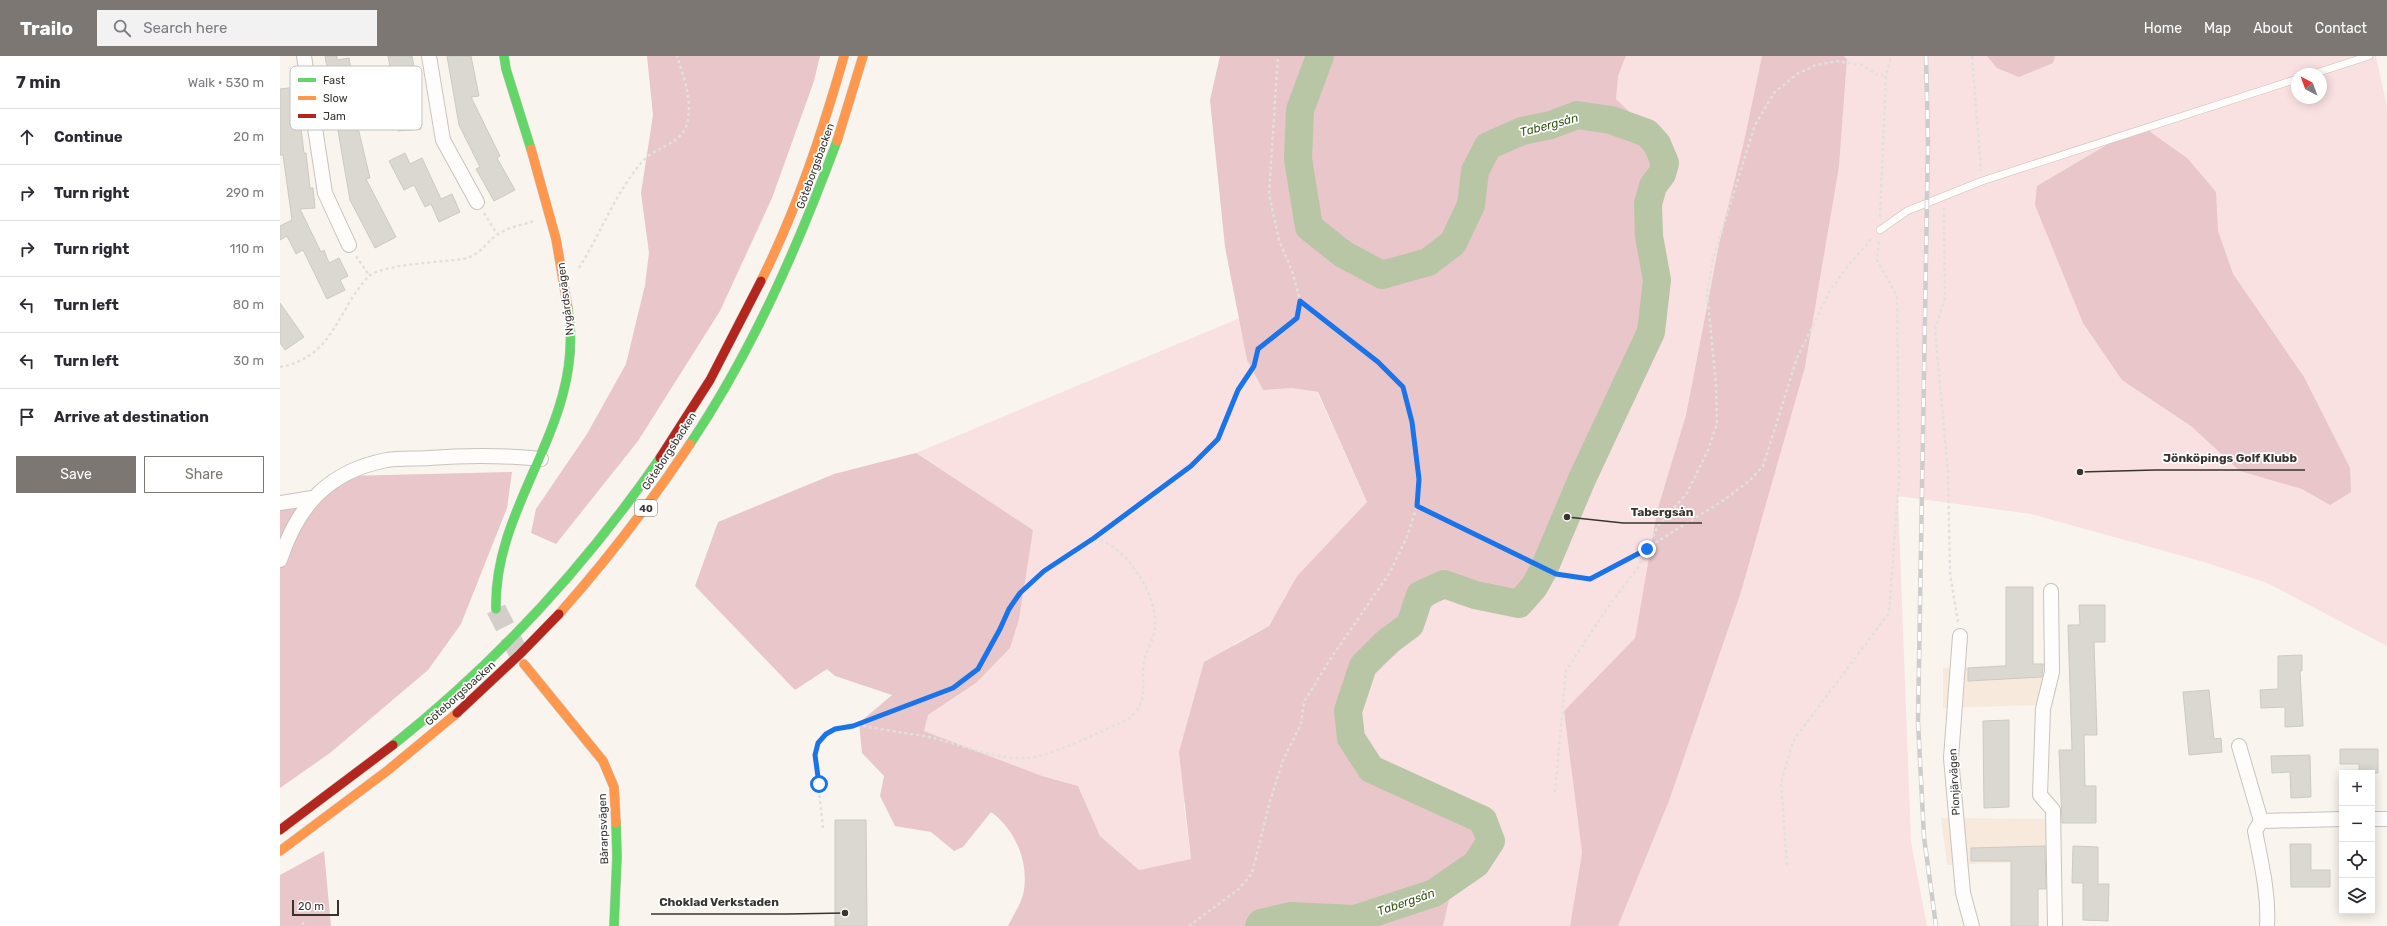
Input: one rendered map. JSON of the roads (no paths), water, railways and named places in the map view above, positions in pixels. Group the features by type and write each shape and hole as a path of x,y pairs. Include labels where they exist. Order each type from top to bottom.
{"main road":[{"name":"Nygårdsvägen","path":"496,609 494,591 496,575 506,542 541,459 557,414 571,335 563,267 538,174 506,69 504,56"},
{"name":"Göteborgsbacken","path":"280,830 326,797 384,752 492,657 590,552 632,496 673,436 712,374 765,272 806,179 823,131 844,56"},
{"name":"Göteborgsbacken","path":"280,851 336,812 391,769 500,674 552,622 601,567 646,508 688,446 726,384 779,286 807,222 832,155 863,56"},
{"name":"Bårarpsvägen","path":"524,664 603,761 614,787 617,857 614,926"}],"street":[{"path":"304,56 306,66"},
{"path":"429,56 443,140 478,202"},
{"path":"315,130 325,193 350,245"},
{"path":"280,560 296,523 312,498 329,483 346,473 388,460 502,454 541,459"},
{"path":"280,502 312,498"},
{"path":"2051,591 2052,672 2043,709 2040,795 2053,810 2055,926"},
{"name":"Pionjärvägen","path":"1960,636 1951,758 1963,893 1972,926"},
{"path":"2240,746 2261,821 2255,831 2268,910 2267,926"},
{"path":"2375,819 2387,819"},
{"path":"2261,821 2339,820"}],"lane":[{"path":"2327,70 2369,56"},
{"path":"1880,230 1907,211 1982,181 2291,81"}],"waterway":[{"name":"Tabergsån","path":"1259,926 1261,923 1290,916 1355,919 1434,893 1476,864 1491,841 1483,820 1371,769 1351,738 1348,711 1363,666 1387,642 1410,625 1420,595 1444,584 1475,595 1519,604 1534,587 1544,569 1582,479 1651,332 1657,280 1649,236 1648,204 1653,186 1662,174 1665,163 1657,144 1647,133 1611,120 1577,115 1551,125 1522,131 1488,146 1475,171 1471,205 1453,243 1428,262 1382,275 1343,254 1309,227 1298,159 1300,110 1320,56"}],"tunnel":[{"path":"496,609 519,654"}],"railway":[{"path":"1926,56 1928,141 1918,722 1924,837 1936,926"}],"place":[{"name":"Jönköpings Golf Klubb","path":"2080,472"},
{"name":"Tabergsån","path":"1567,517"},
{"name":"Choklad Verkstaden","path":"845,913"}]}
